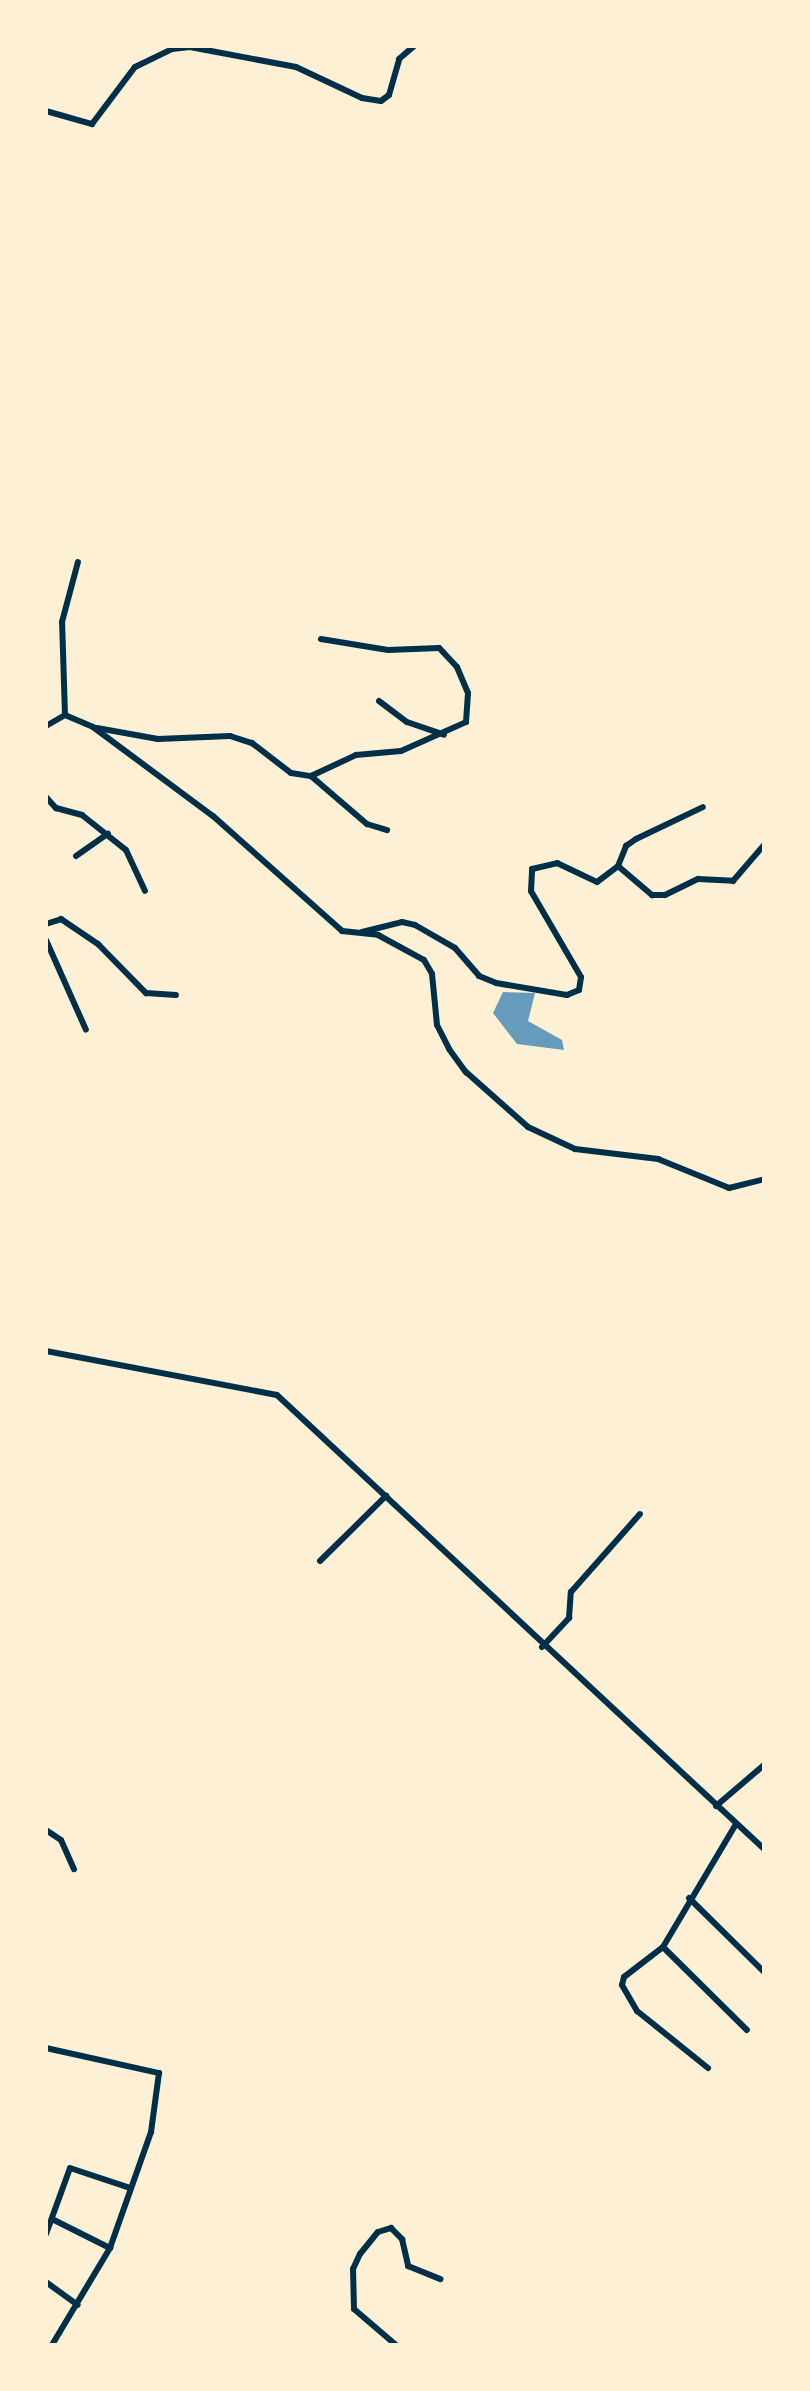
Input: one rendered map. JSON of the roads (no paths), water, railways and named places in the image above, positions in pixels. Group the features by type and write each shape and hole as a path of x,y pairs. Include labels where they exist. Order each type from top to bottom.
{"street":[{"path":"46,111 92,124 135,67 172,49 190,47 296,67 362,98 381,101 389,95 399,59 414,46"},
{"path":"65,715 62,622 78,562"},
{"path":"311,776 356,755 401,751 459,730 470,712 457,667 439,648 388,650 321,639"},
{"path":"379,701 407,722 444,735"},
{"path":"46,726 65,715"},
{"path":"65,715 93,727 158,739 230,736 252,743 291,773 311,776 367,824 387,830"},
{"path":"93,727 213,816 326,920 342,931 403,945 424,960 432,974 437,1025 449,1049 466,1072 528,1127 575,1149 658,1159 729,1188 764,1179"},
{"path":"46,797 108,834 126,850 145,891"},
{"path":"358,933 402,922 415,925 455,948 479,976 567,995 579,990 581,977 531,891 532,869 557,863 597,882 618,866 626,846 703,807"},
{"path":"76,856 108,834"},
{"path":"618,866 652,895 665,895 698,879 733,881 764,845"},
{"path":"46,924 61,919 74,927 120,961 146,993 176,995"},
{"path":"46,940 86,1030"},
{"path":"46,1351 277,1395 542,1647 763,1848"},
{"path":"320,1561 386,1496"},
{"path":"542,1647 569,1618 571,1592 640,1514"},
{"path":"716,1806 764,1765"},
{"path":"708,2068 637,2011 623,1992 624,1977 663,1947 689,1898 736,1824"},
{"path":"46,1830 61,1840 74,1869"},
{"path":"689,1898 764,1972"},
{"path":"663,1947 747,2030"},
{"path":"46,2048 159,2073 151,2132 110,2248 52,2345"},
{"path":"46,2234 54,2220 70,2168 130,2188"},
{"path":"54,2220 110,2248"},
{"path":"396,2345 351,2302 353,2269 360,2254 378,2232 391,2228 402,2239 408,2266 441,2279"},
{"path":"46,2282 78,2305"}],"water":[{"path":"503,992 535,993 528,1021 562,1040 564,1050 517,1044 493,1013"}]}
